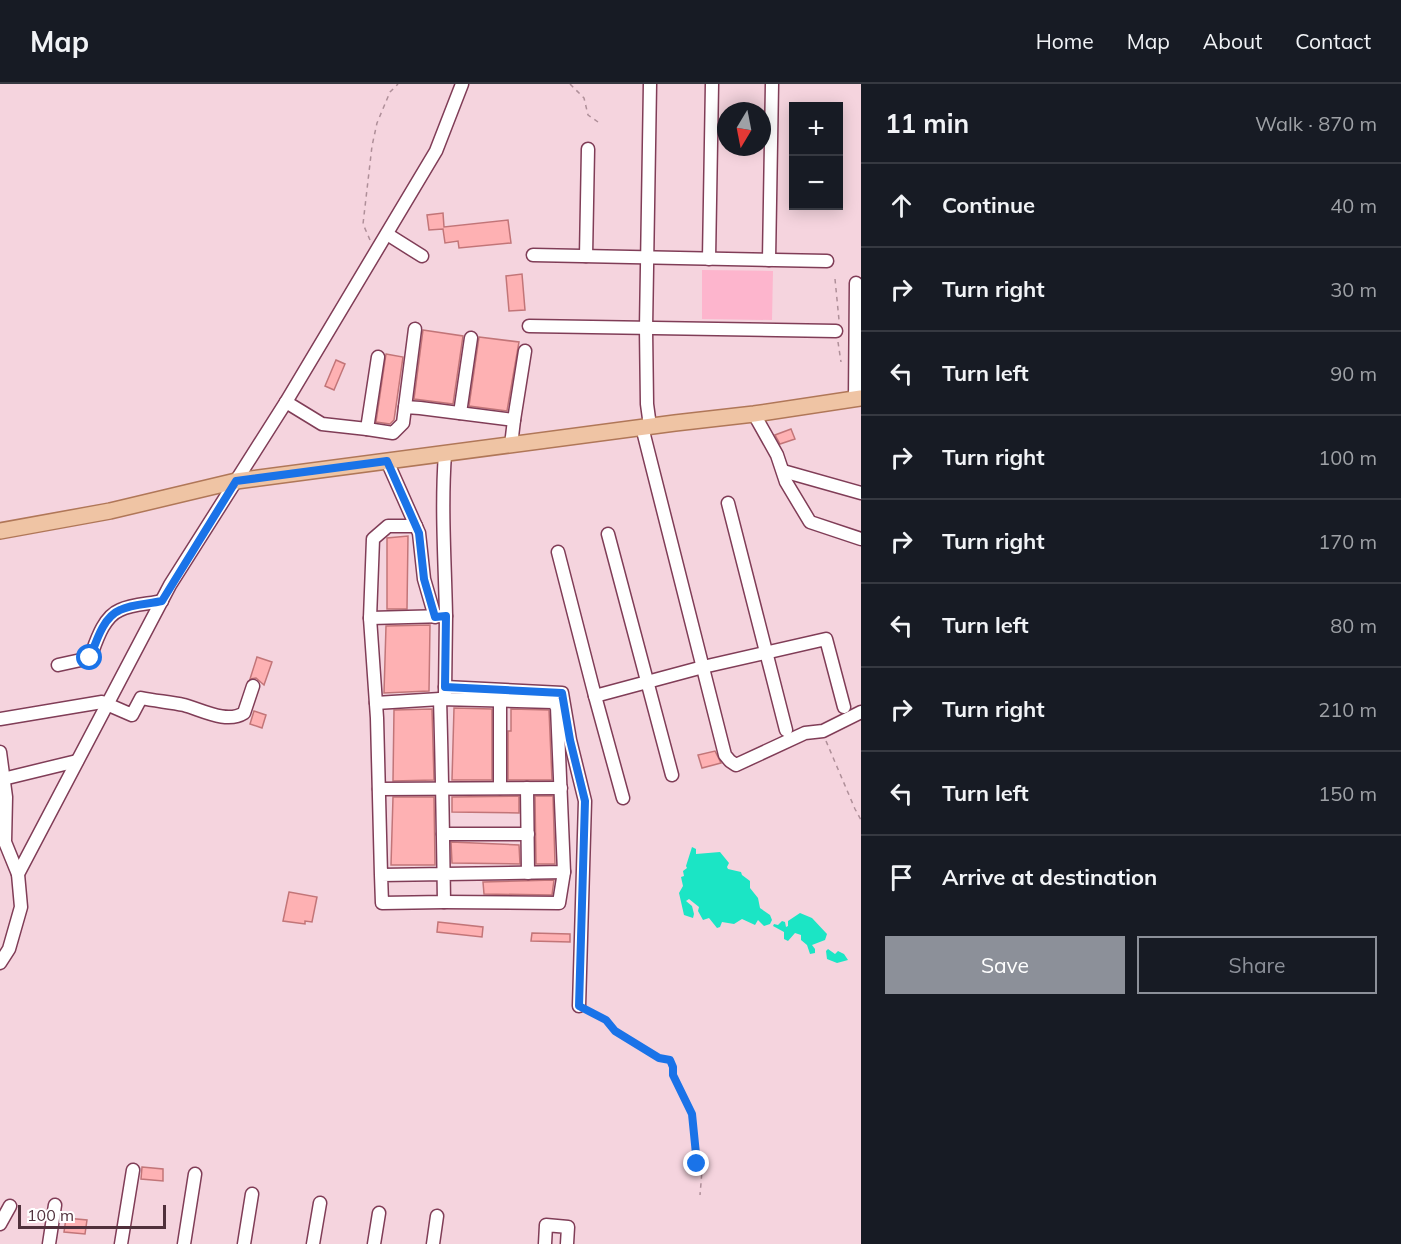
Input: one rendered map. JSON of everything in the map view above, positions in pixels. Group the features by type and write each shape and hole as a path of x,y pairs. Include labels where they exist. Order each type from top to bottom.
{"main road":[{"path":"0,531 110,511 236,481 754,414 858,398"}],"street":[{"path":"18,874 162,601 286,402 436,151 462,84"},
{"path":"650,84 646,427 725,755 730,762 736,765 805,733 823,730 861,712"},
{"path":"710,259 712,84"},
{"path":"769,260 772,84"},
{"path":"586,256 588,149"},
{"path":"387,234 422,255"},
{"path":"533,255 827,261"},
{"path":"856,283 858,398"},
{"path":"529,326 836,331"},
{"path":"286,402 322,424 393,433 403,423 414,329"},
{"path":"460,413 471,338"},
{"path":"511,445 525,351"},
{"path":"367,429 378,357"},
{"path":"405,407 514,420"},
{"path":"754,414 777,455 786,482 810,522 861,539"},
{"path":"444,902 442,788 444,695 440,617 445,454"},
{"path":"387,461 419,533 424,579 440,617"},
{"path":"783,471 861,494"},
{"path":"728,502 786,730"},
{"path":"416,526 388,526 373,539 370,618 376,703 381,903 559,903 564,872 557,707 553,702 444,695"},
{"path":"609,534 672,775"},
{"path":"558,552 623,798"},
{"path":"58,665 90,658 98,636 108,619 119,610 162,601"},
{"path":"370,618 440,617"},
{"path":"595,696 703,667 826,639 844,706"},
{"path":"0,719 102,702 132,715 141,698 183,705 227,717 240,716 244,713 253,686"},
{"path":"376,703 444,695 562,693 570,740 585,801 579,1006"},
{"path":"500,700 500,788"},
{"path":"0,752 6,797 5,842 18,874 21,908 9,949 0,963"},
{"path":"3,779 77,761"},
{"path":"527,788 528,873"},
{"path":"379,789 561,788"},
{"path":"443,834 528,834"},
{"path":"381,875 564,872"},
{"path":"121,1244 133,1170"},
{"path":"184,1244 195,1174"},
{"path":"244,1244 252,1194"},
{"path":"313,1244 320,1203"},
{"path":"50,1244 56,1205"},
{"path":"0,1224 10,1206"},
{"path":"374,1244 379,1213"},
{"path":"433,1244 437,1216"},
{"path":"545,1244 546,1225 568,1227 567,1244"}],"path":[{"path":"380,246 369,239 363,224 377,123 390,92 398,84"},
{"path":"570,84 585,98 588,115 597,122"},
{"path":"835,279 839,325 836,331 841,362"},
{"path":"813,732 826,740 855,810 861,819"},
{"path":"579,1006 606,1020 615,1031 659,1058 670,1060 673,1075 692,1114 697,1164 702,1171 700,1196"}],"shaded area":[{"path":"702,270 773,271 772,320 702,319"},
{"path":"692,847 696,849 696,854 720,852 729,863 728,869 741,872 750,881 750,888 758,898 760,908 770,915 772,920 770,924 764,926 758,920 755,925 742,919 734,924 722,922 717,928 709,918 703,920 698,911 699,907 689,899 686,901 692,906 693,918 684,915 679,893 683,886 681,877 684,876 683,871 687,868"},
{"path":"800,913 812,918 827,934 825,940 812,945 815,953 810,954 807,945 801,940 801,935 795,933 788,941 784,939 784,932 773,926 782,921 785,922 786,927 788,921"},
{"path":"828,949 835,954 838,951 844,954 848,960 837,963 827,959"}],"building":[{"path":"443,213 444,227 508,220 511,243 459,248 458,241 445,243 443,229 429,230 427,215"},
{"path":"522,274 525,310 509,311 506,276"},
{"path":"423,330 463,336 453,404 414,399"},
{"path":"479,337 519,342 507,411 469,406"},
{"path":"386,354 403,357 394,420 390,424 376,422"},
{"path":"336,360 345,364 334,390 325,386"},
{"path":"791,429 795,439 780,444 775,435"},
{"path":"408,536 407,609 387,609 387,538"},
{"path":"430,625 429,691 384,693 386,626"},
{"path":"257,657 272,662 264,685 256,678 250,679"},
{"path":"454,708 492,709 492,780 452,780"},
{"path":"432,709 434,780 393,781 394,710"},
{"path":"511,709 549,710 552,780 508,780 508,731 511,731"},
{"path":"254,711 266,715 262,728 250,724"},
{"path":"715,751 721,763 702,768 698,755"},
{"path":"519,796 519,813 452,812 452,797"},
{"path":"535,796 553,796 555,864 536,864"},
{"path":"393,797 434,797 435,865 391,865"},
{"path":"451,842 519,845 520,864 452,863"},
{"path":"554,880 552,895 484,894 483,882"},
{"path":"289,892 317,897 312,922 305,921 305,924 283,921"},
{"path":"438,922 483,927 482,937 437,932"},
{"path":"532,933 570,934 570,942 531,941"},
{"path":"142,1167 163,1169 163,1181 141,1179"},
{"path":"66,1218 87,1220 85,1234 64,1232"}],"route":[{"path":"90,658 98,636 108,619 119,610 162,601 236,481 387,461 419,533 424,579 435,617 446,616 445,687 562,693 570,740 585,801 579,1006 606,1020 615,1031 659,1058 670,1060 673,1075 692,1114 697,1164"}]}
